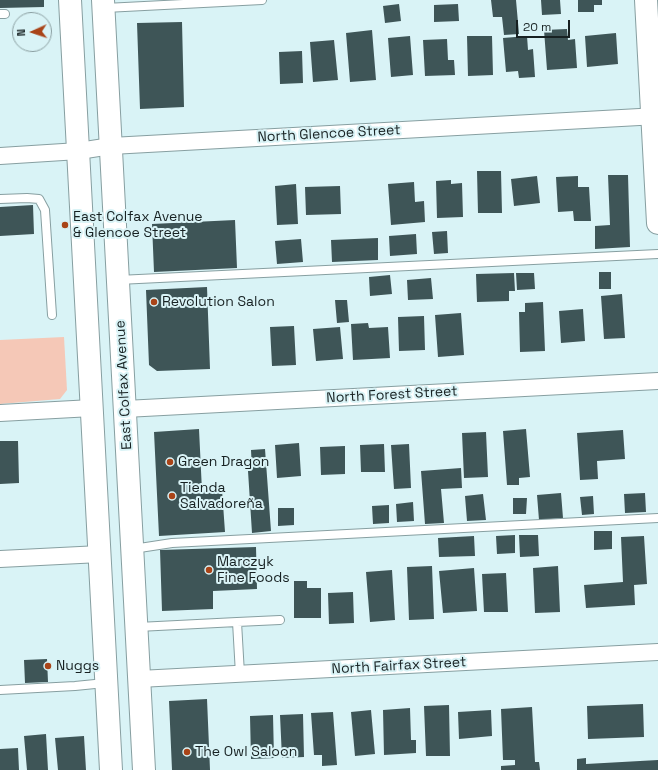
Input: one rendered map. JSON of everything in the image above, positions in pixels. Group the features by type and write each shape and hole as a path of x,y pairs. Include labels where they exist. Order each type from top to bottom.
{"main road":[{"path":"70,0 111,770"},
{"path":"646,0 655,116 658,223"},
{"name":"East Colfax Avenue","path":"104,4 144,770"}],"street":[{"name":"North Glencoe Street","path":"0,156 79,151 111,146 655,116"},
{"name":"North Forest Street","path":"125,409 658,381"},
{"path":"0,413 92,408"},
{"path":"0,559 100,554"},
{"name":"North Fairfax Street","path":"139,679 658,652"}],"lane":[{"path":"104,4 262,0"},
{"path":"0,199 39,199 45,210 52,315"},
{"path":"118,280 658,254"},
{"path":"132,549 160,544 658,518"},
{"path":"136,627 280,620"},
{"path":"238,622 240,674"},
{"path":"0,690 84,685 106,682"}],"shaded area":[{"path":"64,337 67,390 60,399 0,404 0,340"}],"building":[{"path":"0,0 44,0 44,7 0,8"},
{"path":"491,0 516,0 519,34 504,35 502,17 493,17"},
{"path":"541,0 560,0 561,14 542,15"},
{"path":"578,0 602,0 602,5 594,5 594,12 578,12"},
{"path":"399,4 401,21 385,23 383,6"},
{"path":"458,4 459,21 434,22 434,5"},
{"path":"182,22 184,107 140,109 137,23"},
{"path":"567,29 568,40 575,39 577,68 547,70 544,30"},
{"path":"372,30 376,80 350,82 346,33"},
{"path":"616,33 618,64 587,67 585,36"},
{"path":"410,36 413,75 391,77 388,38"},
{"path":"467,36 492,36 493,75 468,76"},
{"path":"527,36 528,50 533,49 535,77 519,78 518,71 506,72 503,38"},
{"path":"447,39 448,60 454,60 455,75 425,76 423,40"},
{"path":"334,40 338,80 313,82 310,42"},
{"path":"302,51 303,83 280,84 279,52"},
{"path":"477,171 501,171 502,213 478,213"},
{"path":"608,175 628,175 630,247 595,249 595,226 610,225"},
{"path":"537,176 540,203 514,206 511,179"},
{"path":"578,176 578,187 589,187 591,221 574,221 573,211 558,212 556,177"},
{"path":"451,180 451,184 462,183 463,217 437,218 436,181"},
{"path":"414,182 415,202 424,201 425,222 391,225 388,184"},
{"path":"296,184 298,224 277,225 275,186"},
{"path":"340,186 341,214 306,215 305,187"},
{"path":"33,205 34,234 0,236 0,207"},
{"path":"235,220 237,268 154,272 152,224"},
{"path":"447,231 448,253 434,254 432,232"},
{"path":"416,234 417,254 390,256 389,236"},
{"path":"378,238 378,260 332,262 331,240"},
{"path":"301,239 303,262 277,264 275,241"},
{"path":"599,272 611,272 611,289 599,289"},
{"path":"514,273 515,291 509,291 509,301 477,302 476,274"},
{"path":"516,273 534,273 535,289 517,290"},
{"path":"390,275 392,294 370,296 369,277"},
{"path":"431,278 433,299 408,300 407,280"},
{"path":"207,287 210,369 157,371 149,365 146,290"},
{"path":"622,294 625,338 604,339 601,296"},
{"path":"335,300 347,300 349,322 337,323"},
{"path":"543,302 545,351 520,352 519,312 525,312 525,303"},
{"path":"583,309 585,341 561,343 559,311"},
{"path":"461,313 464,355 438,357 435,315"},
{"path":"424,316 425,350 399,351 398,317"},
{"path":"368,323 369,328 388,327 390,358 353,360 351,324"},
{"path":"294,326 296,365 272,366 270,327"},
{"path":"340,327 343,359 316,361 313,329"},
{"path":"199,429 202,491 222,490 225,532 159,536 154,432"},
{"path":"526,429 530,477 519,478 519,485 507,485 503,431"},
{"path":"623,430 625,459 597,461 598,479 580,480 577,433"},
{"path":"486,432 488,477 464,478 462,433"},
{"path":"0,441 18,441 19,483 0,484"},
{"path":"299,443 301,476 277,478 275,445"},
{"path":"384,444 385,472 361,472 360,445"},
{"path":"409,444 411,488 394,489 391,445"},
{"path":"345,446 345,474 321,475 320,447"},
{"path":"265,449 271,531 252,533 248,471 252,470 251,450"},
{"path":"461,468 462,488 441,489 444,523 425,524 421,471"},
{"path":"561,493 563,518 539,520 537,495"},
{"path":"645,493 646,512 625,513 624,494"},
{"path":"483,494 486,520 467,521 465,496"},
{"path":"593,496 594,514 582,515 580,497"},
{"path":"513,498 527,498 526,514 513,514"},
{"path":"413,502 414,521 397,522 396,504"},
{"path":"389,505 389,523 373,524 372,506"},
{"path":"278,508 294,508 294,525 278,526"},
{"path":"594,531 612,531 612,549 594,550"},
{"path":"515,535 515,553 497,554 496,536"},
{"path":"519,535 538,535 539,556 520,557"},
{"path":"474,536 475,556 439,557 438,538"},
{"path":"644,536 647,584 634,585 635,605 586,608 584,585 623,582 621,537"},
{"name":"Marczyk Fine Foods","path":"256,547 257,589 213,591 213,609 162,611 160,550"},
{"path":"432,566 434,619 409,620 407,567"},
{"path":"558,566 560,612 535,613 533,568"},
{"path":"474,568 477,611 443,613 439,571"},
{"path":"392,570 395,620 370,622 366,572"},
{"path":"506,573 508,612 484,612 482,574"},
{"path":"294,581 307,581 307,588 321,588 321,618 294,618"},
{"path":"353,592 354,623 329,624 328,593"},
{"path":"47,659 48,682 25,683 24,660"},
{"path":"207,699 210,770 172,770 169,701"},
{"path":"643,704 644,737 588,739 587,706"},
{"path":"449,705 450,756 426,756 424,706"},
{"path":"532,707 535,762 539,762 540,770 501,770 501,766 515,765 515,760 503,760 501,709"},
{"path":"410,708 411,740 416,740 416,753 384,755 383,710"},
{"path":"371,710 375,754 355,756 351,712"},
{"path":"491,710 492,736 459,739 458,712"},
{"path":"333,712 337,765 322,766 322,755 314,755 311,713"},
{"path":"303,714 304,757 282,758 280,715"},
{"path":"273,715 274,758 251,759 250,716"},
{"path":"46,734 48,770 27,770 24,736"},
{"path":"84,736 86,770 58,770 55,738"},
{"path":"18,748 19,770 0,770 0,749"},
{"path":"586,758 586,764 658,760 658,770 577,770 577,759"}],"place":[{"name":"East Colfax Avenue & Glencoe Street","path":"65,225"},
{"name":"Revolution Salon","path":"154,302"},
{"name":"Green Dragon","path":"170,462"},
{"name":"Tienda Salvadoreña","path":"172,496"},
{"name":"Marczyk Fine Foods","path":"209,570"},
{"name":"Nuggs","path":"48,666"},
{"name":"The Owl Saloon","path":"187,752"}]}
